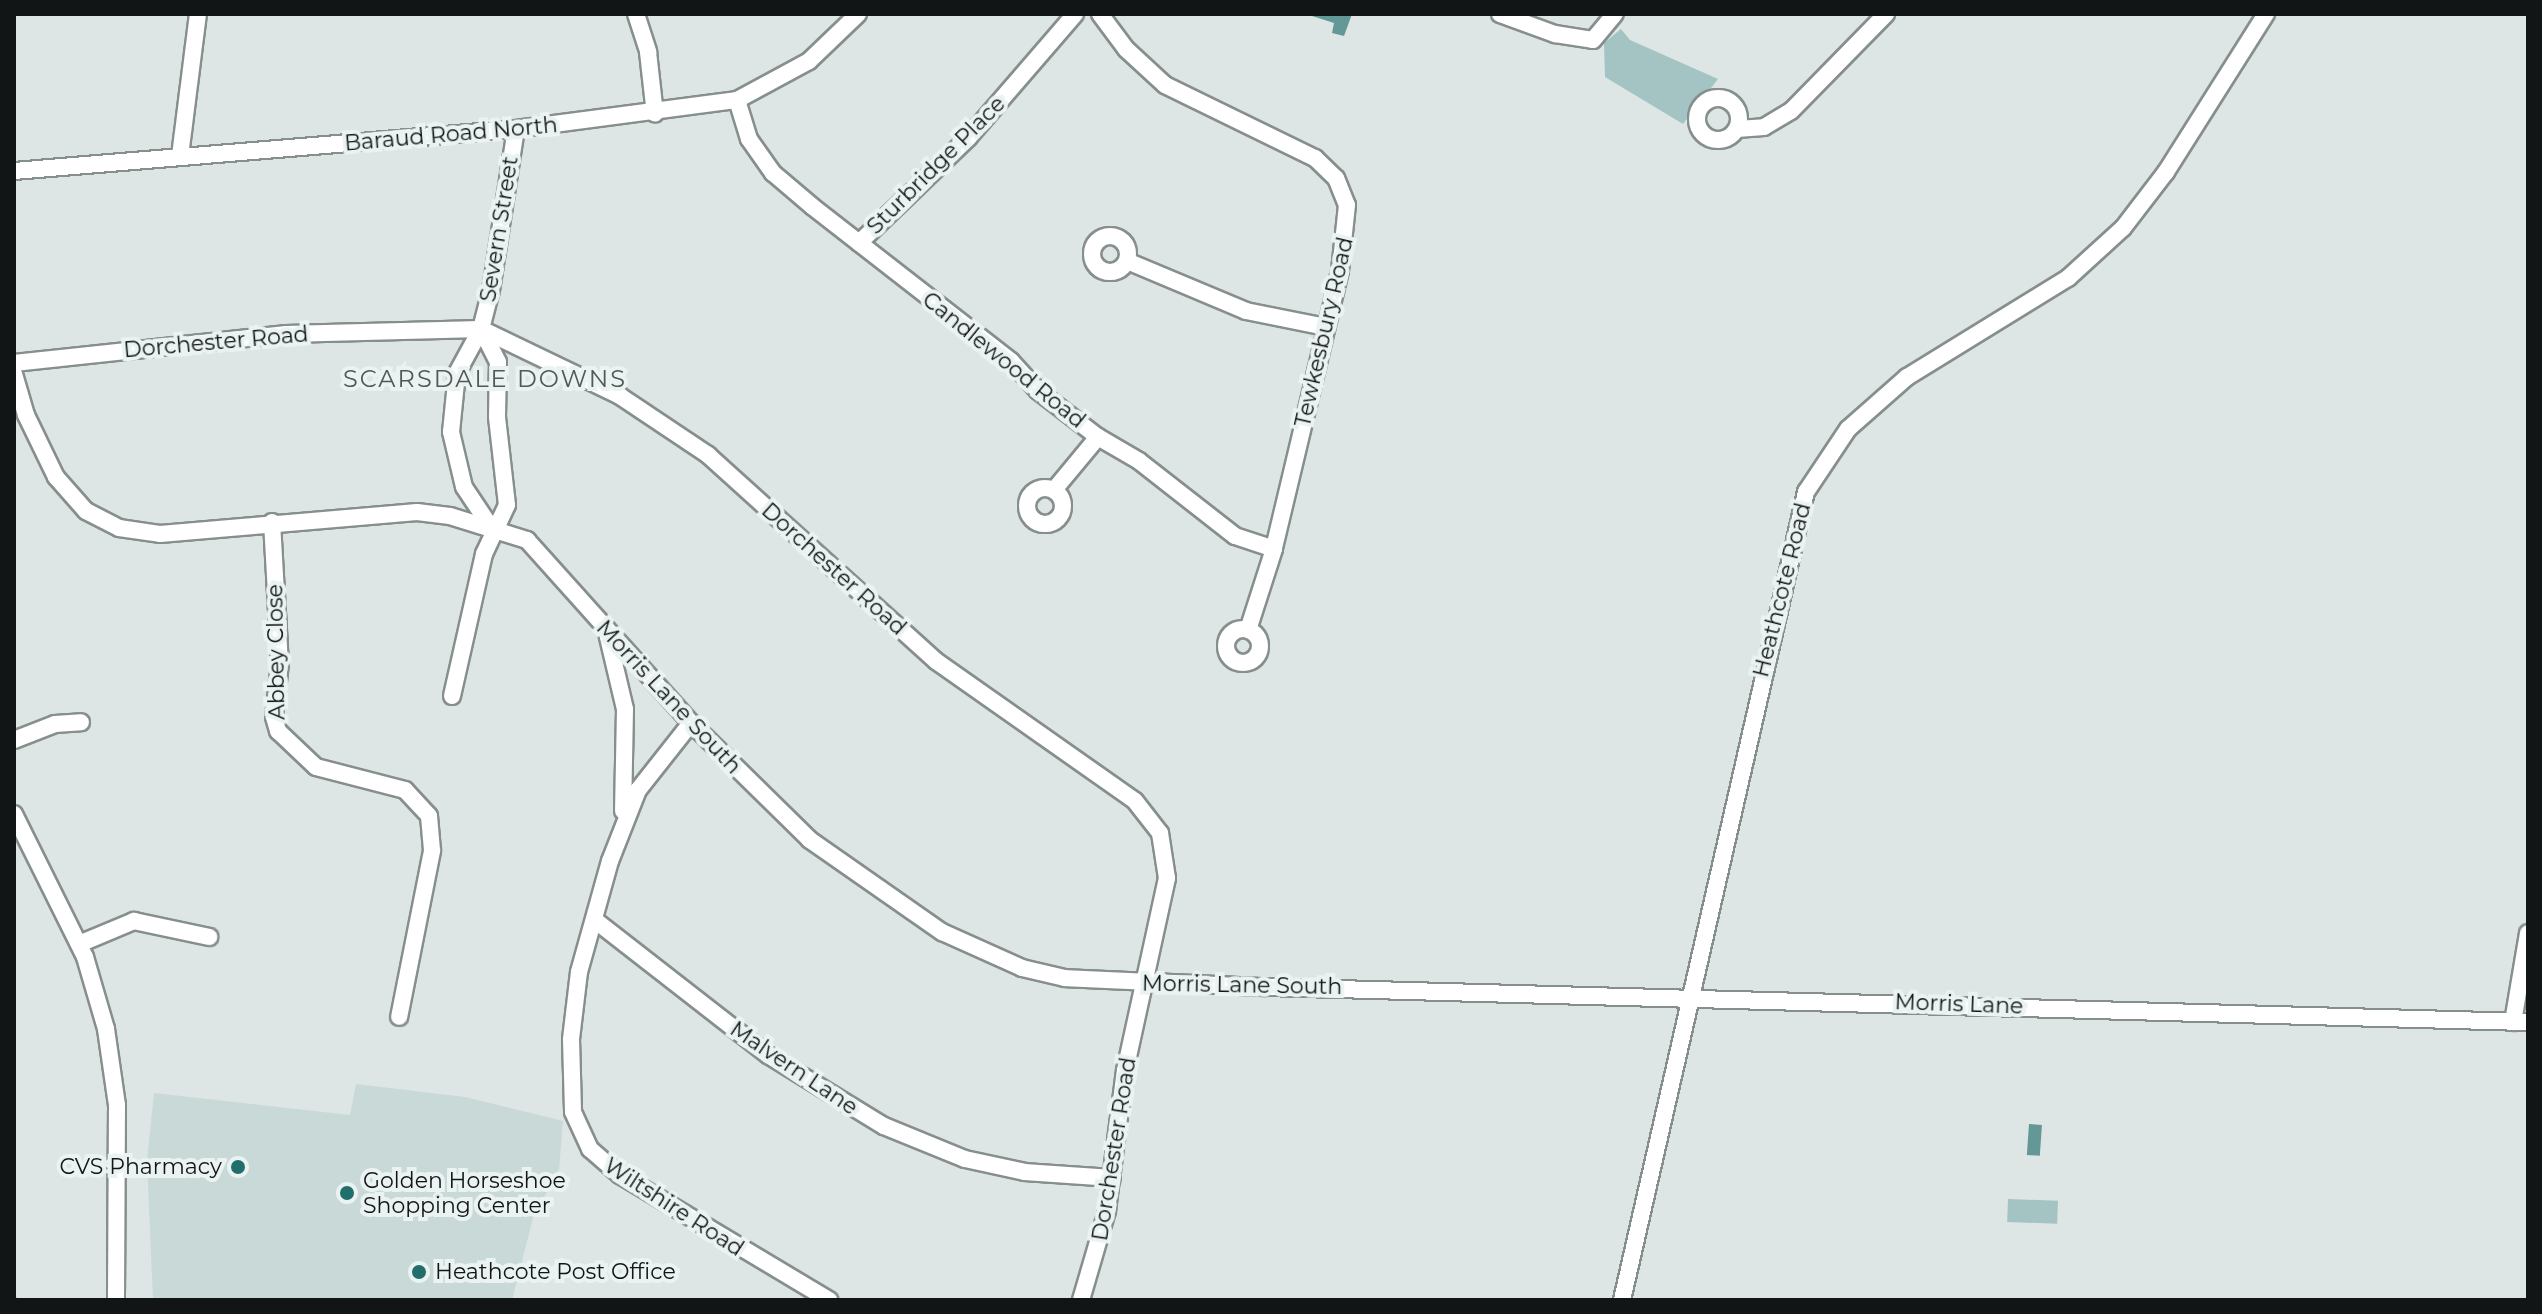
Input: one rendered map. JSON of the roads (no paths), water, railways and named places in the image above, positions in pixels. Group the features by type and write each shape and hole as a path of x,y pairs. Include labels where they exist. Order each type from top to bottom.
{"street":[{"path":"180,156 198,14"},
{"path":"636,14 648,52 655,114"},
{"name":"Baraud Road North","path":"14,171 516,129 655,114 737,100 809,61 858,14"},
{"name":"Sturbridge Place","path":"859,243 969,137 1075,14"},
{"name":"Tewkesbury Road","path":"1100,14 1126,49 1165,85 1315,158 1336,178 1348,222 1274,549 1248,630"},
{"path":"1500,14 1585,40 1601,35 1615,14"},
{"path":"1737,129 1764,127 1791,111 1886,14"},
{"name":"Heathcote Road","path":"1622,1300 1806,492 1825,459 1848,429 1907,377 2068,278 2123,228 2166,172 2266,14"},
{"name":"Candlewood Road","path":"737,100 749,139 773,173 1011,361 1038,391 1098,437 1139,461 1235,536 1274,549"},
{"name":"Severn Street","path":"492,529 464,487 451,432 457,373 481,329 516,129"},
{"path":"1127,261 1246,311 1326,327"},
{"name":"Severn Street","path":"452,696 492,529 507,505 497,417 498,362 481,329"},
{"name":"Dorchester Road","path":"14,363 286,334 481,329 620,396 708,455 936,661 1145,811 1160,833 1167,878 1125,1070 1112,1178 1095,1265 1081,1300"},
{"name":"Morris Lane South","path":"14,374 45,458 86,511 119,528 160,534 272,522 417,512 527,540 691,723 810,840 903,908 998,961 1065,978 1390,988"},
{"path":"1054,490 1098,437"},
{"name":"Abbey Close","path":"272,522 280,663 278,731 316,767 405,790 429,816 432,851 399,1017"},
{"name":"Wiltshire Road","path":"605,627 625,709 626,793 619,841"},
{"path":"14,740 55,724 81,722"},
{"name":"Wiltshire Road","path":"691,723 638,790 579,972 570,1085 573,1112 590,1149 620,1175 733,1247 829,1300"},
{"path":"14,814 79,944 97,989 116,1084 116,1300"},
{"path":"79,944 134,921 209,937"},
{"name":"Malvern Lane","path":"596,921 768,1055 884,1126 965,1159 1025,1172 1112,1178"},
{"path":"2521,1022 2528,933"},
{"name":"Morris Lane","path":"1390,988 2521,1022"}],"place":[{"name":"CVS Pharmacy","path":"238,1167"},
{"name":"Golden Horseshoe Shopping Center","path":"347,1193"},
{"name":"Heathcote Post Office","path":"419,1272"}],"district":[{"name":"SCARSDALE DOWNS","path":"485,379"}]}
